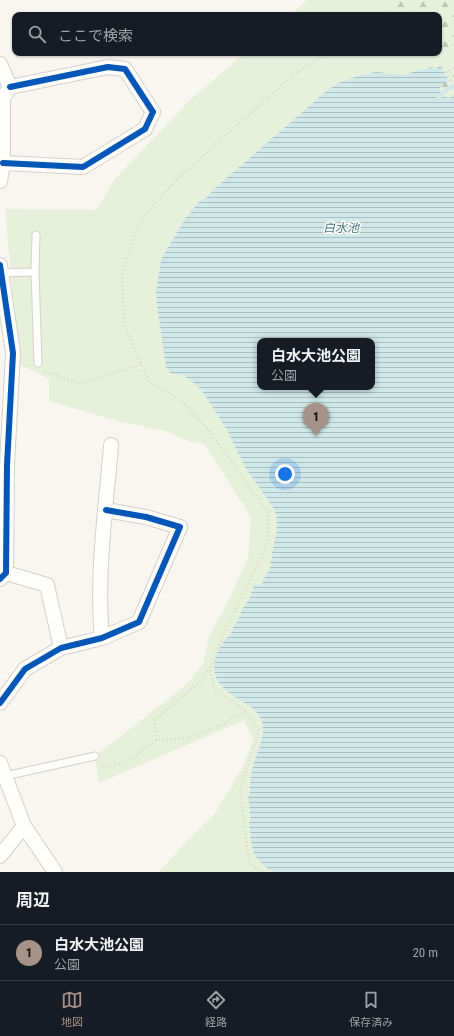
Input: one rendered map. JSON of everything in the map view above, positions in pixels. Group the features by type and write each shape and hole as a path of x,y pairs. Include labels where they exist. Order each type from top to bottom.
{"street":[{"path":"0,64 4,95 3,163 0,180"},
{"path":"3,163 83,167 145,129 152,112 125,69 108,67 4,95"},
{"path":"1,269 12,353 2,466 3,576 47,585 61,648"},
{"path":"102,638 100,582 111,445"},
{"path":"0,703 25,669 61,648 102,638 140,622 180,527 146,517 106,510"},
{"path":"2,770 24,826 55,872"},
{"path":"0,856 24,826"}],"lane":[{"path":"36,235 35,272 38,363"},
{"path":"1,269 35,272"},
{"path":"2,770 95,756"}],"path":[{"path":"442,44 454,44"},
{"path":"156,740 154,720 202,680 210,668 226,628 267,545 269,514 210,432 182,401 149,382 124,323 122,272 141,219 173,183 293,75 323,56"},
{"path":"454,68 447,72 450,82 454,80"},
{"path":"38,363 39,369 81,384 141,364"},
{"path":"210,668 214,689 246,711 259,730 240,790 249,863 262,872"},
{"path":"95,756 103,768 126,763 156,740 187,738 225,723 246,711"}],"green space":[{"name":"白水池","path":"307,0 454,0 454,872 159,872 187,841 214,815 243,766 253,739 244,720 99,783 95,756 185,686 203,664 209,637 248,558 251,517 205,445 190,442 166,431 121,422 49,401 49,379 19,364 5,209 96,210 115,179 190,100 241,56 442,56 442,12 293,12"},
{"path":"387,0 454,0 454,53 450,55 442,55 442,12 382,12"},
{"path":"454,74 454,108 432,91 435,80"}],"water":[{"name":"白水池","path":"441,66 448,79 446,83 442,83 440,87 440,91 444,97 450,98 454,95 454,872 273,872 260,861 253,851 249,821 251,820 248,796 250,795 253,765 263,735 262,723 260,717 255,711 220,684 216,676 214,666 219,649 232,633 233,626 236,624 255,584 261,585 272,564 270,562 273,555 272,553 277,531 276,515 274,509 245,467 226,428 202,391 183,375 171,374 166,367 156,292 161,260 185,219 199,202 206,198 213,190 324,93 338,83 364,74 377,72 404,75 432,67 434,69"}],"waterway":[{"path":"438,98 447,89 454,86"}],"cycle path":[{"path":"3,163 83,167 145,129 153,112 125,69 108,67 10,87"},
{"path":"0,265 13,353 7,465 6,573 0,579"},
{"path":"0,703 25,669 61,648 102,638 139,622 180,527 146,517 106,510"}],"place":[{"name":"白水大池公園","path":"316,436"}]}
